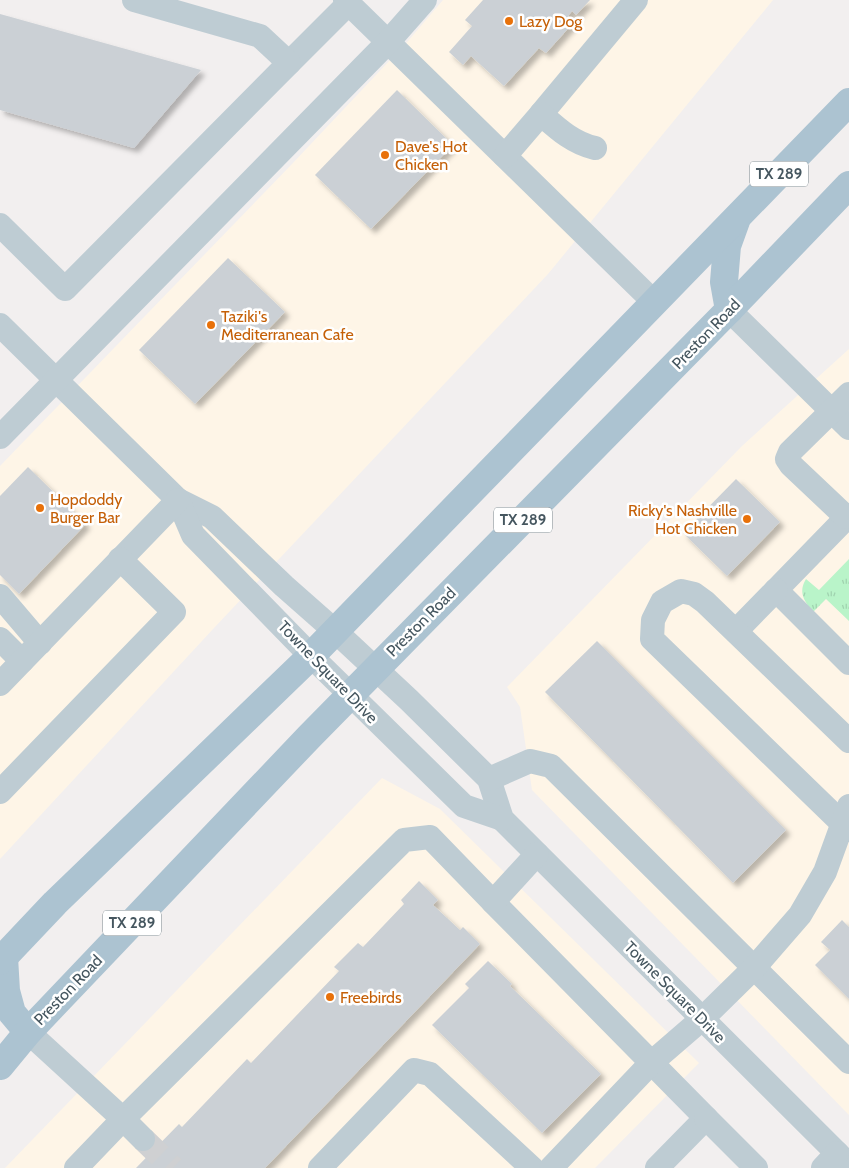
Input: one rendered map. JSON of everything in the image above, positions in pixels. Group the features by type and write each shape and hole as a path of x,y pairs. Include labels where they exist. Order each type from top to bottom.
{"main road":[{"name":"TX 289","path":"2,959 55,903 311,656 849,102"},
{"name":"Preston Road","path":"0,1066 28,1032 350,694 845,190"},
{"path":"729,310 724,282 727,246 737,217"},
{"path":"2,959 6,991 12,1013 28,1032"}],"street":[{"path":"134,0 260,36 290,63"},
{"path":"0,437 388,42 426,0"},
{"path":"505,156 636,0"},
{"path":"0,225 65,289 290,63 347,2 654,302"},
{"path":"541,114 568,137 583,145 595,148"},
{"path":"729,310 849,428"},
{"name":"Towne Square Drive","path":"0,325 178,500 212,517 284,586 335,631 489,779 502,818 702,1019 836,1162"},
{"path":"736,632 848,516 791,465 787,459 790,452 849,394"},
{"path":"0,684 178,500"},
{"name":"Towne Square Drive","path":"178,500 193,535 311,656 464,806 502,818"},
{"path":"0,792 174,612 120,559"},
{"path":"776,590 849,662"},
{"path":"551,1168 651,1063 702,1019 754,968 800,915 825,872 847,821 652,640 653,620 662,602 681,591 694,594 849,741"},
{"path":"0,596 40,643"},
{"path":"0,639 22,661"},
{"path":"489,779 530,762 551,766 849,1062"},
{"path":"76,1168 404,840 430,838 756,1168"},
{"path":"493,902 537,854"},
{"path":"28,1032 143,1139"},
{"path":"320,1168 414,1070 430,1074 532,1168"},
{"path":"657,1168 706,1118"}],"shaded area":[{"path":"443,0 773,0 548,274 214,628 0,859 0,466 292,164 408,41"},
{"path":"849,349 849,1115 532,790 520,707 507,687 742,446"},
{"path":"382,778 440,809 699,1063 595,1168 5,1168"}],"green space":[{"path":"849,559 849,621 826,599 813,612 802,592 806,579 819,590"}],"building":[{"path":"483,0 590,0 576,15 572,11 568,16 574,22 546,53 539,48 504,86 471,56 463,65 449,52 472,26 465,20"},
{"path":"0,14 201,70 134,148 0,110"},
{"path":"397,90 453,145 371,229 315,175"},
{"path":"228,258 285,312 195,404 139,350"},
{"path":"28,467 86,524 19,594 0,575 0,496"},
{"path":"736,479 780,522 727,576 683,533"},
{"path":"597,641 786,830 733,883 545,692"},
{"path":"419,881 438,900 433,905 460,930 463,927 480,944 265,1168 136,1168 179,1124 182,1127 247,1059 251,1063 339,971 334,967 358,943 363,947 404,904 401,900"},
{"path":"842,920 849,927 849,999 815,965 830,950 821,942"},
{"path":"488,961 512,984 510,986 601,1074 542,1133 432,1025 469,988 465,984"}],"tunnel":[{"path":"143,1139 173,1168"}],"place":[{"name":"Lazy Dog","path":"509,21"},
{"name":"Dave's Hot Chicken","path":"385,155"},
{"name":"Taziki's Mediterranean Cafe","path":"211,325"},
{"name":"Hopdoddy Burger Bar","path":"40,508"},
{"name":"Ricky's Nashville Hot Chicken","path":"747,519"},
{"name":"Freebirds","path":"330,997"}]}
